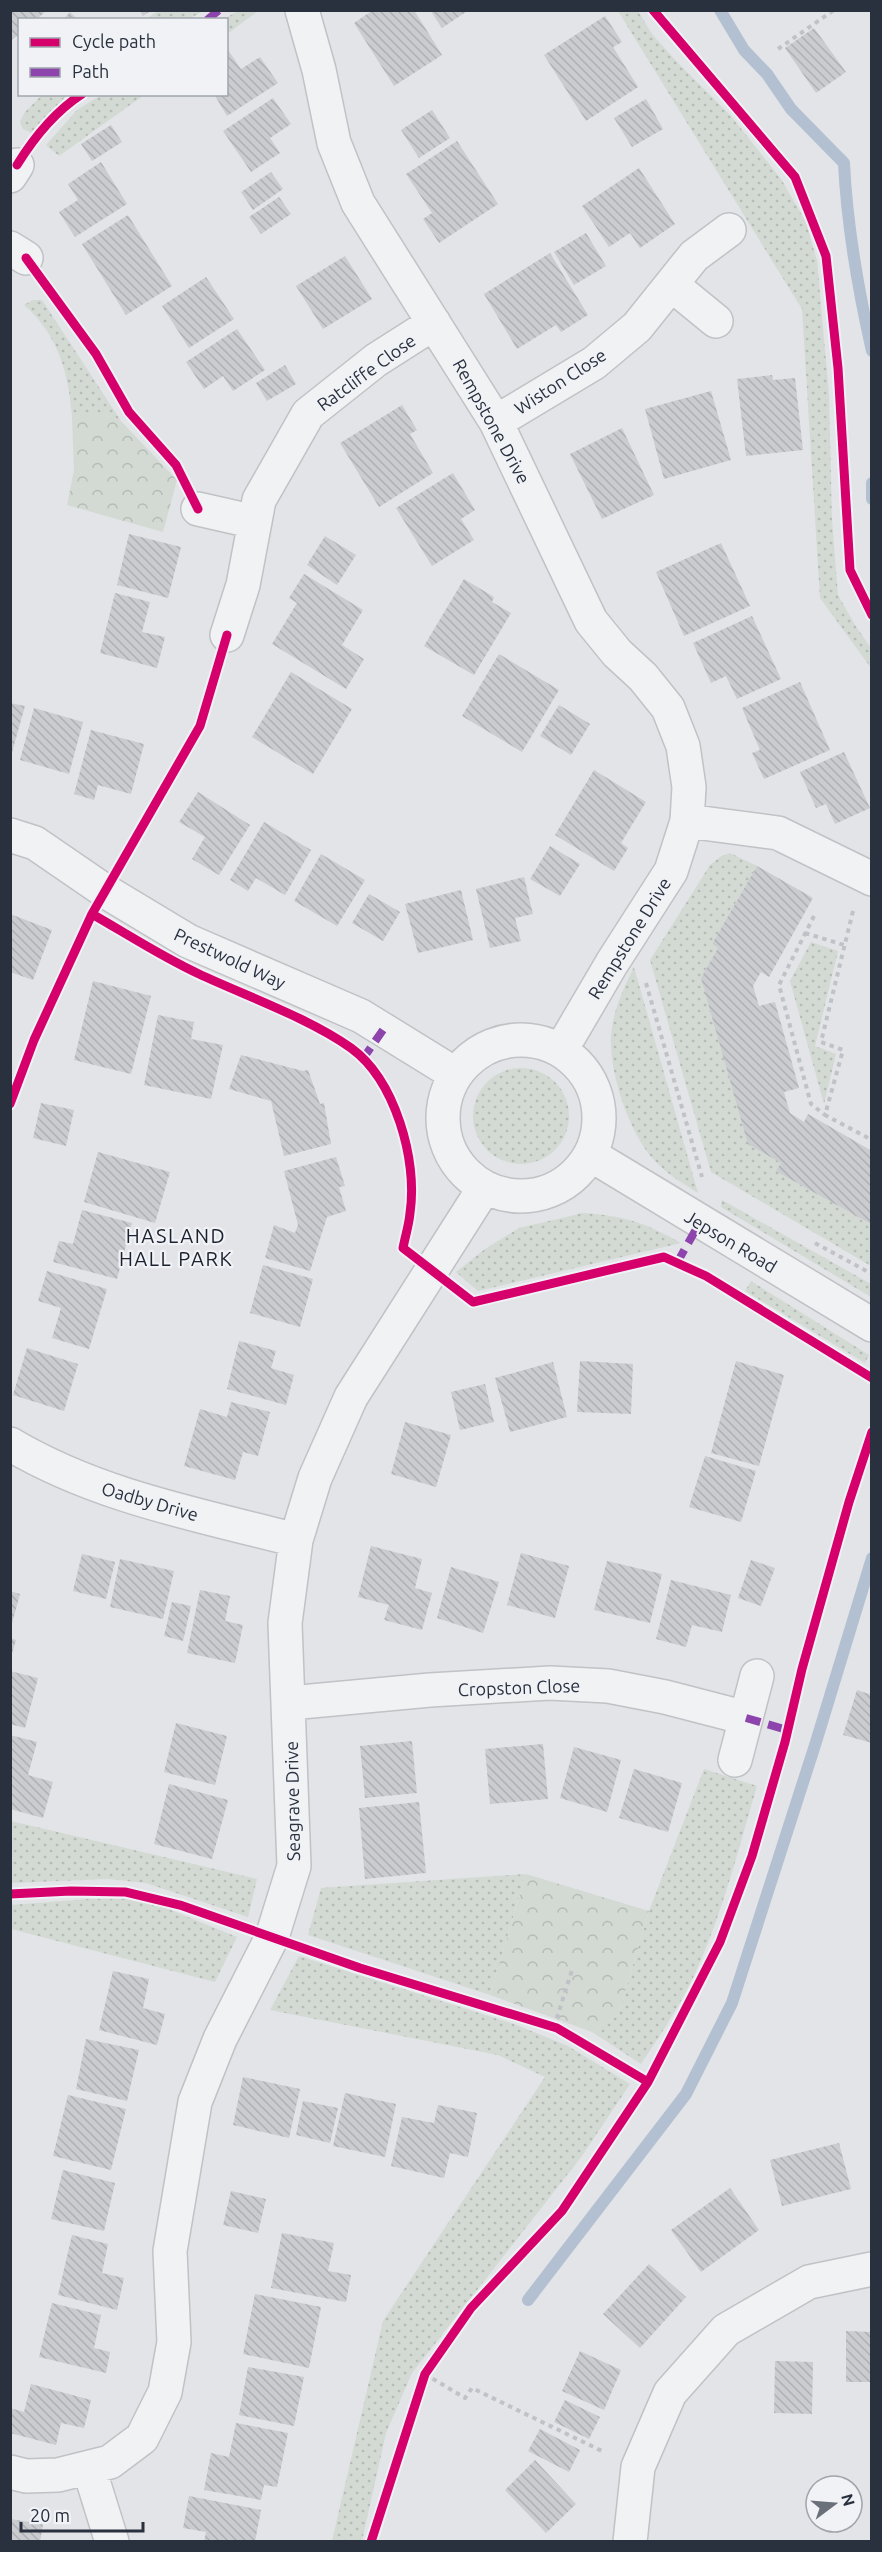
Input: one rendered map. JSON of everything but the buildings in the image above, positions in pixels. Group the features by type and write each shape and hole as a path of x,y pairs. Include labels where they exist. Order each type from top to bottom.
{"street":[{"name":"Rempstone Drive","path":"302,10 319,70 334,143 358,203 496,422 591,621 617,653 643,677 668,708 683,746 689,787 687,821 671,871 561,1050"},
{"name":"Wiston Close","path":"496,422 594,363 637,327 694,256 729,230"},
{"path":"672,285 716,321"},
{"name":"Ratcliffe Close","path":"227,634 243,585 259,500 308,414 376,360 435,323"},
{"path":"198,509 255,522"},
{"path":"687,821 778,833 867,877"},
{"name":"Prestwold Way","path":"10,834 35,843 105,891 188,941 361,1016 455,1074"},
{"path":"533,1040 561,1050 584,1070 597,1096 600,1126 591,1155 576,1175 556,1190 532,1197 507,1196 484,1188 463,1172 448,1150 442,1124 445,1098 455,1074 476,1053 503,1041 533,1040"},
{"name":"Jepson Road","path":"591,1155 872,1325"},
{"name":"Seagrave Drive","path":"10,2472 26,2476 58,2475 110,2462 142,2438 165,2392 174,2342 170,2251 195,2102 220,2039 272,1937 294,1866 290,1703 285,1623 296,1540 315,1478 351,1397 484,1188"},
{"name":"Oadby Drive","path":"10,1444 88,1482 157,1504 296,1540"},
{"path":"735,1760 757,1676"},
{"name":"Cropston Close","path":"290,1703 430,1690 550,1683 608,1686 665,1697 746,1718"},
{"path":"630,2541 638,2467 670,2393 726,2330 809,2282 872,2269"},
{"path":"89,2468 112,2541"}],"path":[{"path":"778,49 834,10"},
{"path":"825,1115 843,1050 821,1042 844,945 867,877"},
{"path":"814,916 779,985 811,1104 825,1115 872,1140"},
{"path":"631,933 703,1179 710,1183"},
{"path":"805,933 844,945"},
{"path":"812,1242 872,1274"},
{"path":"554,2027 572,1970"},
{"path":"425,2374 465,2398 472,2388 638,2467"}],"green space":[{"path":"159,10 203,10 191,18 147,18"},
{"path":"238,11 258,11 228,33 228,18 226,18"},
{"path":"618,11 638,11 652,34 731,116 781,179 806,222 817,261 829,395 832,521 838,595 871,648 871,668 820,598 802,309"},
{"path":"41,96 66,96 32,133 23,129 20,122 25,112"},
{"path":"99,96 143,96 59,156 46,145 77,110"},
{"path":"33,300 42,300 121,421 105,415 72,417 68,385 60,356 36,316 24,305"},
{"path":"105,415 121,421 177,480 163,532 67,505 74,470 72,417"},
{"path":"730,853 757,866 712,944 718,948 701,978 781,1163 777,1171 871,1225 871,1266 711,1172 650,960 710,865"},
{"path":"811,942 838,951 815,1046 836,1054 824,1104 790,981"},
{"path":"634,967 698,1193 664,1170 645,1148 629,1118 617,1084 611,1051 612,1027 619,1000"},
{"path":"521,1068 539,1072 555,1082 565,1098 569,1116 565,1134 555,1150 539,1160 521,1164 503,1160 487,1150 477,1134 473,1116 477,1098 487,1082 503,1072"},
{"path":"722,1200 871,1284 871,1297 721,1207"},
{"path":"583,1213 634,1221 681,1243 478,1291 456,1272 485,1249 519,1228"},
{"path":"751,1281 869,1355 865,1363 745,1291"},
{"path":"704,1769 757,1786 715,1925 697,1969 671,2018 641,2064 592,2032 618,2015 649,1911"},
{"path":"11,1821 257,1879 248,1917 146,1883 108,1879 11,1883"},
{"path":"526,1874 490,1995 308,1935 321,1888"},
{"path":"526,1874 649,1911 618,2015 592,2032 490,1995"},
{"path":"87,1899 125,1899 166,1908 237,1937 215,1982 11,1929 11,1905"},
{"path":"299,1956 514,2024 568,2046 630,2084 582,2156 412,2373 386,2433 362,2541 332,2541 383,2321 545,2077 498,2055 270,2010"}],"waterway":[{"path":"720,10 744,50 767,74 791,109 844,163 854,258 872,351"},
{"path":"872,483 872,499"},
{"path":"528,2300 686,2094 732,2003 816,1742 872,1558"}],"marked path":[{"path":"209,18 219,10"},
{"path":"362,1060 383,1030"},
{"path":"677,1263 700,1222"},
{"path":"746,1718 787,1730"}],"cycle path":[{"path":"653,10 795,177 826,256 838,368 850,570 872,615"},
{"path":"17,165 46,126 79,96"},
{"path":"26,258 96,354 129,412 176,465 198,509"},
{"path":"10,1104 34,1040 92,914 200,726 227,635"},
{"path":"92,914 185,967 316,1027 351,1048 366,1062 380,1080 391,1100 406,1146 412,1192 403,1248 473,1302 664,1257 706,1276 872,1378"},
{"path":"371,2542 425,2374 471,2308 562,2211 648,2082 720,1942 752,1856 849,1502 872,1432"},
{"path":"10,1894 71,1891 126,1892 180,1905 360,1968 557,2028 648,2082"}],"district":[{"name":"HASLAND HALL PARK","path":"176,1246"}]}
